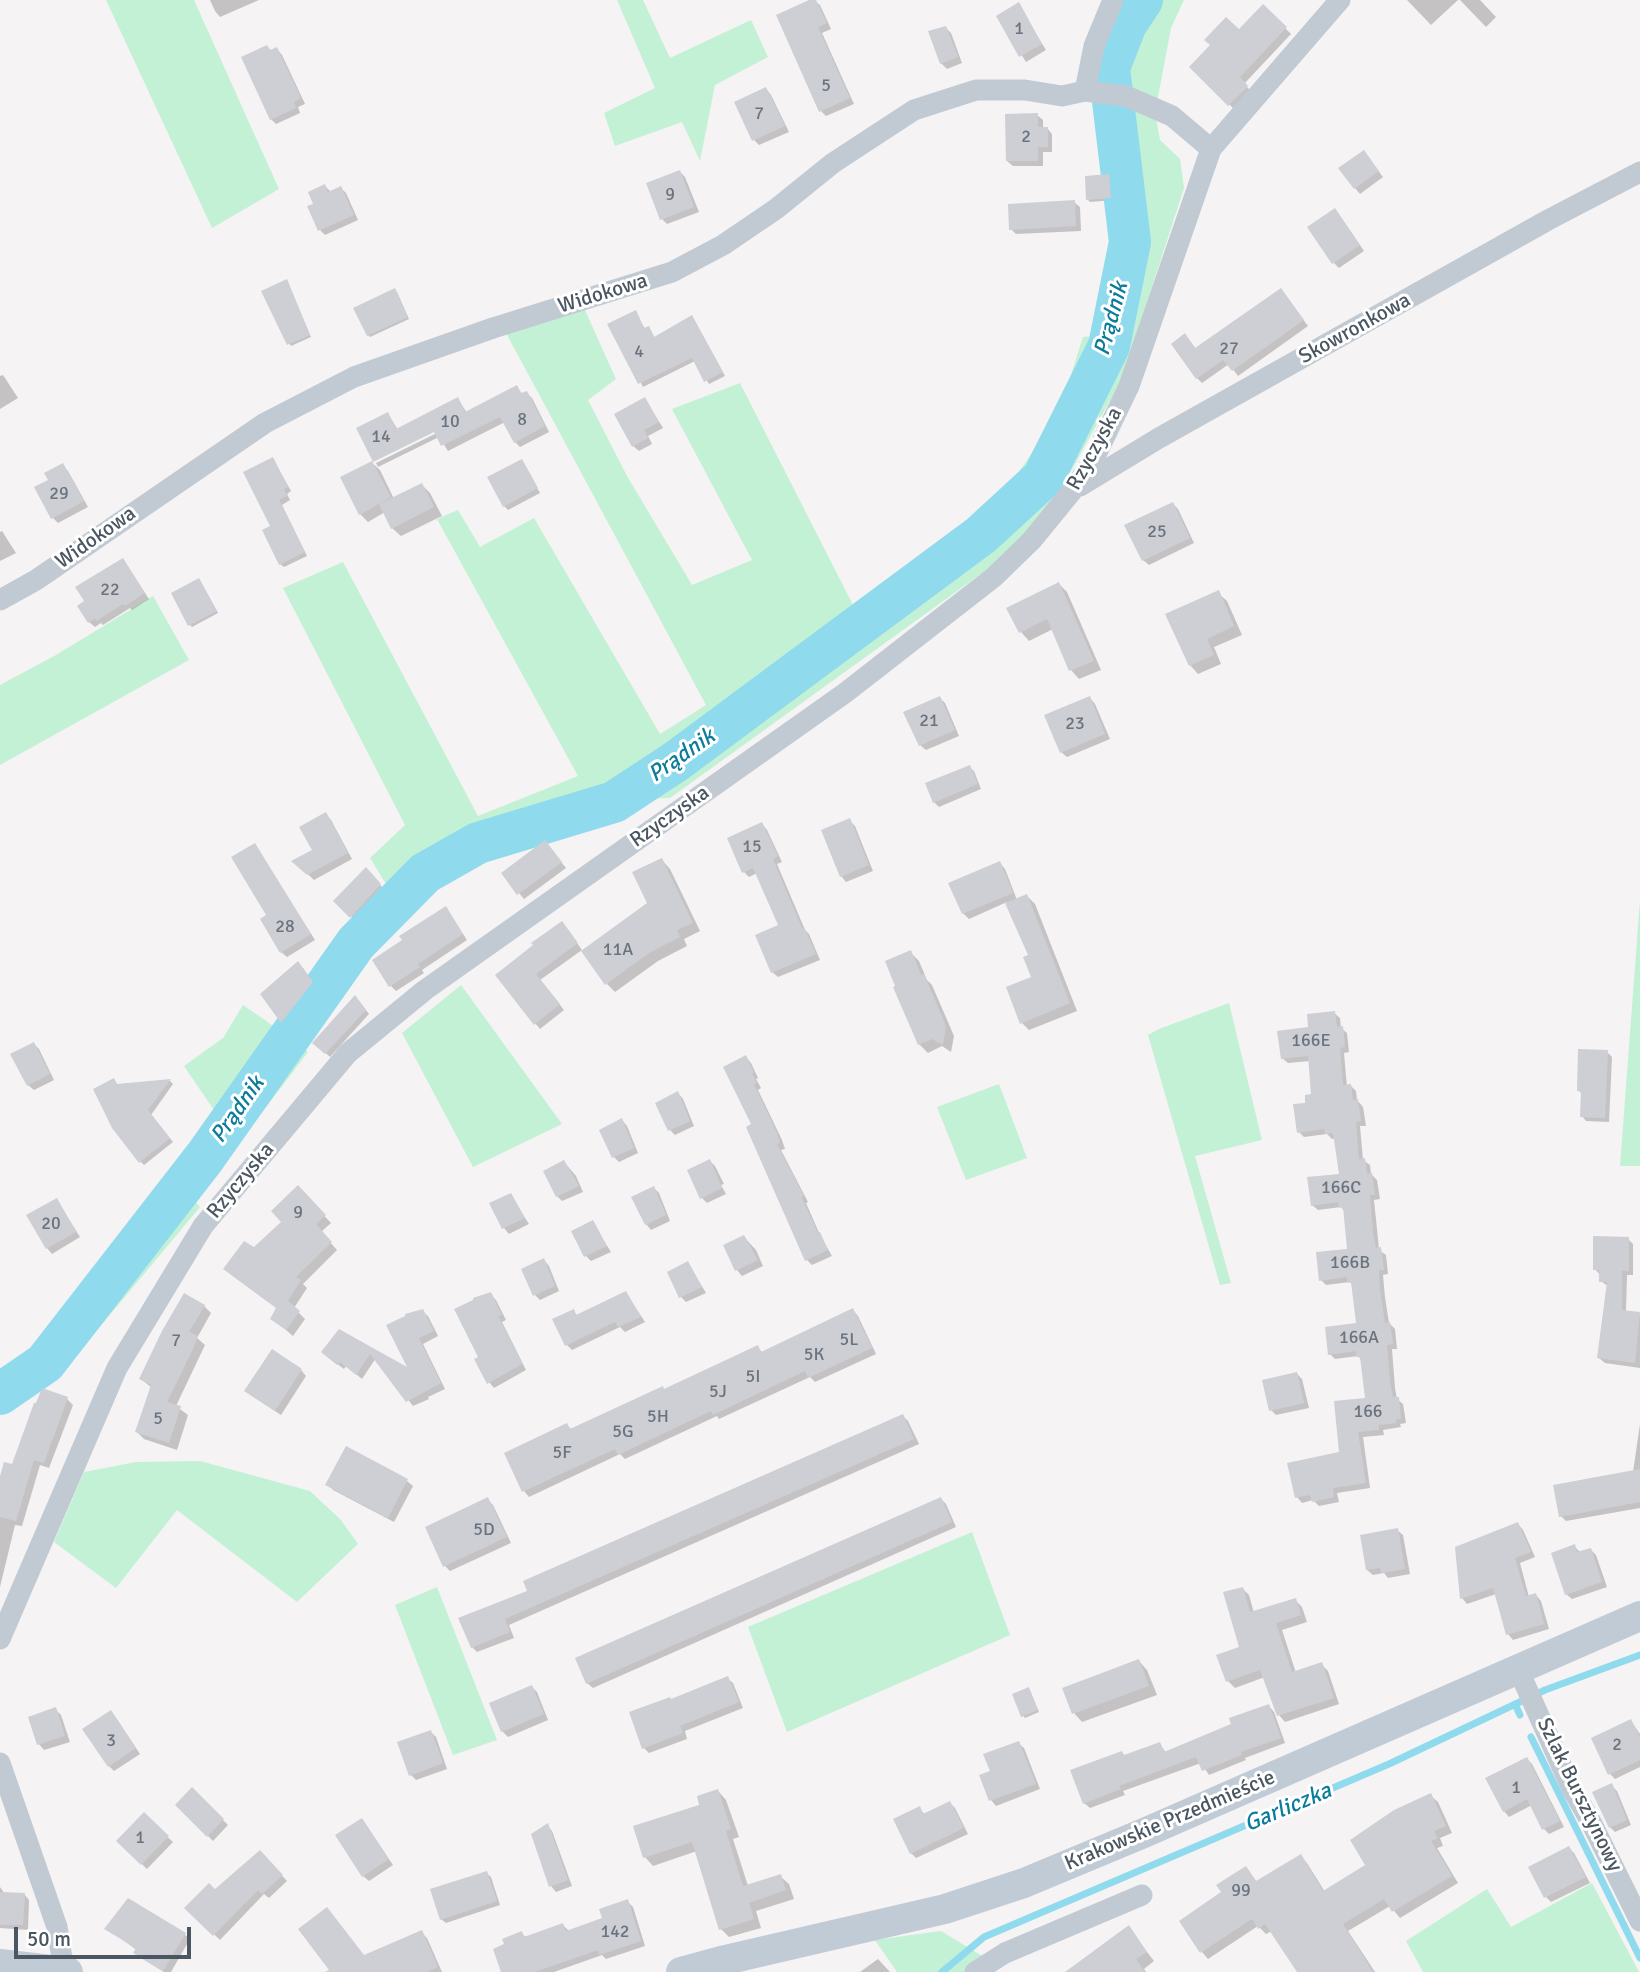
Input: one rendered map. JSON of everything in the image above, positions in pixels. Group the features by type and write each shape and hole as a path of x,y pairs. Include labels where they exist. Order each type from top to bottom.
{"main road":[{"name":"Krakowskie Przedmieście","path":"681,1972 725,1959 953,1907 1024,1883 1522,1680 1640,1616"},
{"path":"0,1964 66,1972"}],"street":[{"path":"1091,92 1094,46 1113,0"},
{"name":"Rzyczyska","path":"0,1639 117,1368 204,1226 348,1053 425,990 855,685 994,577 1032,540 1093,461 1129,386 1211,149 1340,0"},
{"name":"Widokowa","path":"0,600 36,580 196,469 276,418 354,377 493,328 672,272 723,245 776,209 833,163 914,110 976,90 1025,90 1062,96 1091,92 1126,96 1172,116 1211,149"},
{"name":"Skowronkowa","path":"1072,491 1159,438 1548,220 1640,172"},
{"name":"Szlak Bursztynowy","path":"1522,1680 1571,1787 1640,1921"},
{"path":"0,1763 57,1927 66,1972"},
{"path":"975,1972 1005,1953 1142,1895"}],"green space":[{"path":"106,0 194,0 279,189 212,228"},
{"path":"617,0 643,0 670,58 751,20 768,57 715,85 700,161 682,122 615,146 604,113 655,88"},
{"path":"1147,0 1184,0 1171,28 1155,113 1160,140 1180,159 1184,188 1122,379 1065,482 1014,550 670,798 642,799 504,842 453,863 399,905 402,921 358,957 346,937 370,917 391,892 370,858 405,825 283,588 343,562 478,816 578,776 437,519 458,510 480,547 534,518 660,734 706,705 505,331 584,308 616,379 588,400 627,476 692,585 752,560 672,409 740,383 854,607 999,497 1026,462 1063,400 1083,337 1095,336 1113,287 1129,49"},
{"path":"153,596 189,660 0,765 0,685 56,655"},
{"path":"1640,900 1640,1166 1620,1166"},
{"path":"333,968 345,988 302,1047 308,1052 241,1140 218,1116 184,1066 223,1038 243,1005 282,1032"},
{"path":"461,985 562,1124 473,1167 402,1033"},
{"path":"1229,1003 1262,1140 1195,1156 1231,1283 1220,1285 1148,1035"},
{"path":"999,1084 1027,1158 966,1180 937,1107"},
{"path":"205,1132 232,1155 188,1193 200,1207 53,1383 40,1380 0,1402 0,1379 27,1363 75,1309"},
{"path":"200,1461 310,1491 341,1520 358,1544 297,1602 177,1510 116,1588 54,1542 84,1472 136,1462"},
{"path":"972,1532 1010,1635 787,1732 748,1627"},
{"path":"437,1587 497,1740 453,1755 395,1605"},
{"path":"1592,1883 1639,1972 1423,1972 1406,1941 1487,1889 1511,1927"},
{"path":"941,1931 984,1957 967,1972 897,1972 875,1940"}],"building":[{"path":"809,0 816,0 827,23 818,27 850,98 819,112 776,15"},
{"path":"1019,2 1042,44 1019,57 996,16"},
{"path":"1263,4 1287,27 1240,77 1248,86 1228,106 1189,67 1210,45 1204,40 1226,17 1239,29"},
{"path":"946,26 958,57 940,64 928,31"},
{"path":"267,45 270,50 277,47 301,98 294,102 296,108 270,120 241,57"},
{"path":"766,87 785,126 752,141 734,102"},
{"path":"1038,113 1038,127 1048,127 1048,147 1038,147 1038,161 1006,161 1005,114"},
{"path":"1364,150 1379,171 1354,189 1338,168"},
{"path":"680,170 694,207 660,220 646,183"},
{"path":"1109,174 1111,198 1086,200 1085,176"},
{"path":"325,184 328,192 341,186 354,215 318,231 307,206 313,204 308,192"},
{"path":"1075,200 1076,226 1009,230 1008,204"},
{"path":"1335,208 1360,245 1332,264 1307,227"},
{"path":"287,279 310,335 287,345 261,291"},
{"path":"395,288 408,317 367,336 353,308"},
{"path":"1281,288 1304,320 1232,371 1223,360 1196,379 1171,344 1185,333 1195,348"},
{"path":"636,310 644,328 649,326 654,337 692,315 723,372 704,382 692,358 638,384 607,324"},
{"path":"517,385 521,393 527,391 545,426 514,443 500,417 441,446 434,432 373,462 356,428 388,412 396,429 458,397 465,412"},
{"path":"645,397 659,422 644,430 648,438 632,447 614,414"},
{"path":"273,457 288,487 284,489 287,496 279,500 305,552 279,565 262,530 270,526 243,472"},
{"path":"522,459 538,488 503,507 487,477"},
{"path":"372,461 391,497 359,515 340,477"},
{"path":"63,463 84,501 51,519 34,487 48,480 44,473"},
{"path":"422,483 434,507 391,529 379,504"},
{"path":"1173,502 1190,538 1142,561 1124,525"},
{"path":"123,558 145,593 125,606 123,604 88,623 77,606 84,601 75,587"},
{"path":"199,578 217,611 188,626 171,593"},
{"path":"1059,582 1094,661 1069,671 1047,619 1019,633 1006,608"},
{"path":"1219,590 1234,626 1207,639 1214,655 1189,666 1165,614"},
{"path":"940,696 955,730 919,746 903,712"},
{"path":"1090,696 1105,734 1060,753 1044,715"},
{"path":"970,765 978,784 933,803 925,783"},
{"path":"326,812 348,853 307,875 291,861 312,850 299,827"},
{"path":"850,818 869,865 840,877 821,830"},
{"path":"762,822 778,856 773,859 816,954 771,973 755,935 778,925 753,868 742,873 727,838"},
{"path":"545,840 562,862 517,895 501,873"},
{"path":"255,843 311,934 280,953 260,919 266,915 231,857"},
{"path":"662,858 693,923 677,930 680,937 649,953 605,985 581,951 647,903 632,872"},
{"path":"1000,861 1013,893 962,914 948,883"},
{"path":"366,867 381,884 350,918 333,901"},
{"path":"1027,894 1070,1003 1020,1024 1006,987 1031,977 1023,957 1028,955 1005,903"},
{"path":"446,906 463,934 389,987 372,960 402,940 399,936"},
{"path":"562,921 578,943 536,974 560,1004 534,1025 495,975 533,945 531,943"},
{"path":"911,950 946,1026 943,1045 932,1039 918,1045 893,987 895,986 885,961"},
{"path":"298,961 313,982 281,1023 260,994"},
{"path":"355,995 366,1010 325,1054 312,1043"},
{"path":"1335,1011 1337,1027 1343,1026 1345,1047 1340,1048 1343,1085 1351,1084 1353,1100 1358,1099 1361,1121 1356,1122 1359,1159 1365,1158 1367,1174 1372,1173 1375,1195 1370,1195 1373,1233 1376,1248 1381,1247 1384,1270 1379,1270 1380,1290 1385,1323 1390,1322 1393,1344 1387,1345 1390,1382 1393,1397 1399,1397 1401,1419 1396,1419 1396,1423 1379,1425 1379,1430 1358,1432 1366,1483 1333,1488 1334,1497 1312,1502 1310,1495 1295,1498 1287,1463 1339,1452 1334,1401 1365,1398 1360,1357 1356,1357 1356,1351 1328,1355 1325,1327 1356,1323 1351,1282 1348,1283 1347,1277 1319,1281 1316,1252 1347,1249 1343,1207 1339,1208 1338,1202 1311,1206 1307,1177 1339,1174 1333,1133 1325,1134 1324,1129 1297,1133 1293,1104 1305,1103 1305,1095 1311,1094 1308,1056 1281,1059 1277,1031 1308,1027 1307,1014"},
{"path":"34,1042 50,1074 27,1086 10,1054"},
{"path":"1578,1049 1608,1050 1605,1118 1580,1117 1581,1091 1577,1091"},
{"path":"746,1055 757,1083 754,1084 777,1133 780,1143 777,1144 828,1250 805,1261 746,1127 751,1124 723,1067"},
{"path":"114,1078 117,1084 171,1079 148,1110 170,1138 139,1163 112,1128 93,1089"},
{"path":"678,1091 690,1121 668,1131 655,1103"},
{"path":"622,1118 634,1148 612,1158 599,1130"},
{"path":"710,1159 722,1188 700,1199 687,1170"},
{"path":"564,1160 579,1186 556,1197 543,1171"},
{"path":"298,1185 326,1215 316,1224 332,1242 296,1277 301,1280 288,1301 300,1311 286,1330 270,1319 276,1308 223,1269 244,1241 254,1247 281,1222 271,1211"},
{"path":"654,1186 666,1215 645,1225 631,1197"},
{"path":"511,1193 525,1218 502,1229 489,1203"},
{"path":"57,1198 76,1232 46,1249 26,1215"},
{"path":"593,1220 607,1246 584,1257 571,1231"},
{"path":"744,1235 758,1260 735,1271 723,1245"},
{"path":"1593,1236 1629,1237 1629,1271 1622,1271 1622,1310 1640,1312 1635,1363 1597,1358 1607,1282 1599,1282 1599,1270 1593,1270"},
{"path":"544,1258 555,1286 533,1296 521,1269"},
{"path":"688,1261 702,1287 679,1298 667,1272"},
{"path":"626,1291 641,1317 618,1327 615,1322 565,1346 552,1319 574,1309 576,1315"},
{"path":"491,1292 502,1315 498,1316 522,1364 487,1384 474,1359 478,1357 454,1309"},
{"path":"184,1293 205,1305 189,1332 198,1336 194,1347 167,1402 181,1406 169,1443 135,1432 151,1385 139,1379"},
{"path":"853,1308 872,1348 808,1378 805,1371 713,1415 711,1411 618,1455 615,1449 522,1492 504,1453 567,1423 570,1429 758,1345 761,1352"},
{"path":"423,1309 434,1331 419,1338 441,1383 406,1402 370,1354 356,1375 321,1352 339,1329 407,1367 386,1325 405,1314"},
{"path":"272,1349 302,1369 275,1411 244,1391"},
{"path":"1297,1372 1304,1403 1269,1411 1262,1380"},
{"path":"42,1388 68,1397 44,1463 34,1460 16,1521 0,1517 0,1476 4,1462 12,1464"},
{"path":"903,1414 914,1439 505,1619 510,1632 471,1648 458,1618 527,1591 523,1581"},
{"path":"346,1446 408,1479 388,1518 325,1485"},
{"path":"1640,1469 1640,1502 1559,1517 1553,1485"},
{"path":"488,1497 507,1537 443,1567 425,1527"},
{"path":"941,1497 952,1522 586,1684 575,1658"},
{"path":"1518,1522 1531,1552 1515,1558 1526,1596 1536,1593 1544,1624 1506,1635 1493,1588 1460,1599 1455,1547"},
{"path":"1398,1528 1405,1569 1381,1573 1380,1568 1366,1570 1360,1535"},
{"path":"1575,1544 1577,1552 1591,1548 1602,1582 1565,1595 1551,1553"},
{"path":"1243,1587 1250,1612 1296,1598 1301,1615 1276,1623 1292,1672 1322,1662 1334,1698 1277,1716 1260,1670 1226,1682 1216,1655 1239,1647 1223,1592"},
{"path":"1139,1659 1149,1686 1072,1714 1062,1688"},
{"path":"728,1676 739,1702 680,1726 683,1733 642,1749 629,1712 670,1697 671,1699"},
{"path":"532,1685 544,1714 501,1732 489,1703"},
{"path":"1029,1687 1038,1710 1021,1717 1012,1694"},
{"path":"1269,1704 1281,1738 1241,1752 1242,1755 1202,1771 1196,1757 1119,1786 1121,1789 1083,1804 1070,1770 1122,1751 1124,1755 1160,1742 1164,1752 1231,1724 1229,1718"},
{"path":"56,1707 65,1736 37,1745 28,1717"},
{"path":"111,1710 136,1748 108,1767 82,1729"},
{"path":"1631,1719 1640,1737 1640,1760 1608,1775 1591,1738"},
{"path":"431,1730 443,1763 409,1776 397,1742"},
{"path":"1019,1741 1036,1784 989,1801 979,1775 990,1771 983,1754"},
{"path":"1527,1757 1560,1821 1542,1830 1527,1799 1503,1812 1485,1778"},
{"path":"1612,1783 1627,1820 1609,1828 1592,1792"},
{"path":"192,1787 224,1819 207,1837 175,1805"},
{"path":"718,1789 731,1829 726,1831 743,1886 781,1874 786,1890 749,1903 754,1919 719,1930 692,1842 643,1858 633,1826 699,1805 697,1796"},
{"path":"1431,1793 1446,1826 1434,1831 1438,1838 1431,1841 1452,1876 1392,1912 1384,1899 1343,1924 1373,1972 1297,1972 1265,1924 1258,1929 1252,1919 1200,1953 1179,1921 1221,1892 1216,1885 1246,1866 1256,1881 1301,1854 1323,1891 1365,1865 1350,1840 1394,1810"},
{"path":"950,1801 964,1828 910,1854 893,1819 920,1806 923,1814"},
{"path":"144,1812 169,1836 141,1865 116,1841"},
{"path":"362,1818 389,1859 362,1877 335,1835"},
{"path":"548,1823 568,1880 549,1887 531,1834"},
{"path":"1569,1846 1586,1877 1544,1898 1528,1867"},
{"path":"260,1850 283,1875 262,1894 258,1890 213,1936 184,1908 209,1883 215,1889"},
{"path":"487,1871 497,1901 440,1920 430,1889"},
{"path":"0,1892 25,1893 23,1925 0,1925"},
{"path":"128,1898 186,1933 163,1971 133,1953 136,1948 104,1929"},
{"path":"628,1899 641,1941 599,1955 598,1950 535,1972 501,1972 493,1949 504,1944 502,1939 522,1931 524,1937 563,1923 566,1931 602,1918 599,1909"},
{"path":"327,1907 364,1955 422,1930 438,1967 427,1972 325,1972 329,1970 298,1929"},
{"path":"1129,1925 1147,1952 1136,1959 1145,1972 1065,1972"}],"waterway":[{"name":"Prądnik","path":"0,1394 45,1363 205,1157 356,943 425,873 478,843 614,802 675,762 981,535 1043,478 1109,346 1130,242 1109,68 1126,24 1142,0"},
{"name":"Garliczka","path":"942,1972 984,1937 1389,1764 1545,1690 1640,1655"},
{"path":"1515,1704 1520,1715"},
{"path":"1531,1737 1640,1958"}]}
